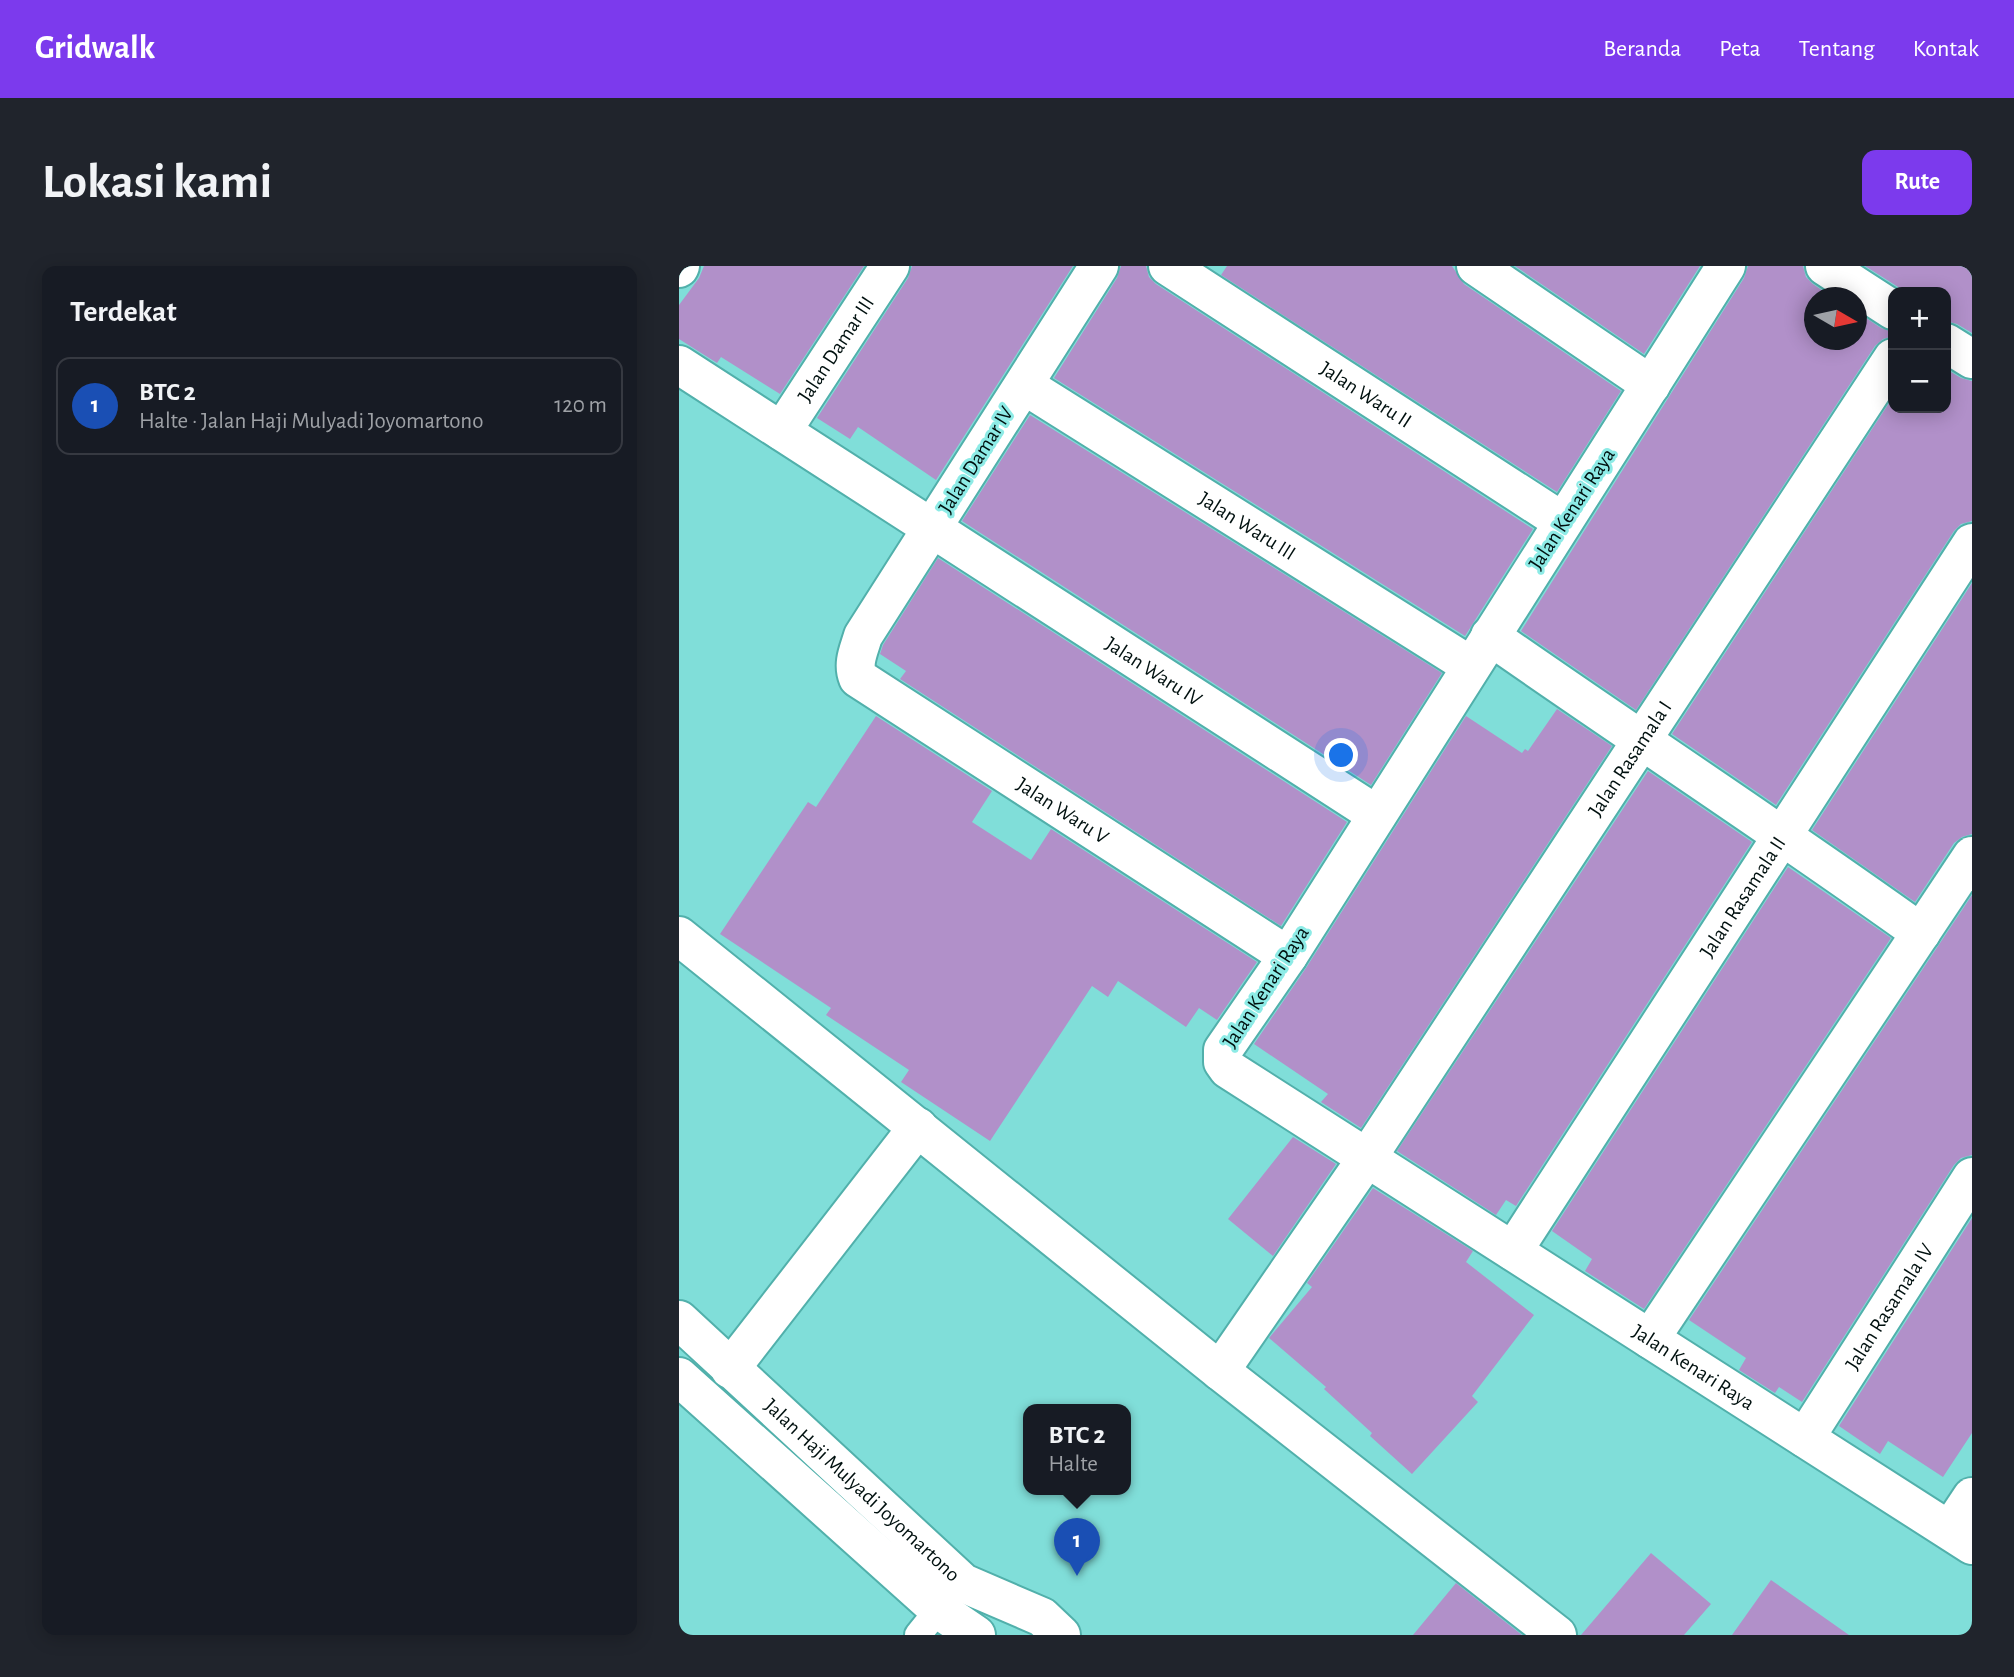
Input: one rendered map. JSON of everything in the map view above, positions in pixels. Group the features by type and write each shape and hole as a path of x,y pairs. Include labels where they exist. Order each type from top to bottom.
{"street":[{"name":"Jalan Damar III","path":"782,431 890,266"},
{"name":"Jalan Damar IV","path":"857,655 863,636 1099,266"},
{"name":"Jalan Waru II","path":"1168,266 1563,522"},
{"path":"1476,266 1651,385"},
{"name":"Jalan Kenari Raya","path":"1726,266 1288,956 1223,1050 1223,1062 1228,1069 1961,1538"},
{"path":"1825,266 1888,307"},
{"path":"1951,346 1972,359"},
{"name":"Jalan Waru IV","path":"679,365 1377,815"},
{"name":"Jalan Rasamala I","path":"1220,1371 1367,1158 1888,366"},
{"name":"Jalan Waru III","path":"1024,385 1641,742 1784,835 1921,933"},
{"name":"Jalan Rasamala II","path":"1513,1251 1972,543"},
{"name":"Jalan Waru V","path":"857,655 855,667 858,678 1288,956"},
{"path":"1650,1339 1972,856"},
{"path":"679,936 1220,1371 1557,1635"},
{"path":"730,1369 918,1127"},
{"name":"Jalan Rasamala IV","path":"1805,1438 1972,1177"},
{"name":"Jalan Haji Mulyadi Joyomartono","path":"679,1320 730,1369 939,1609 1042,1617 1061,1635"},
{"name":"Jalan Haji Mulyadi Joyomartono","path":"679,1377 939,1609 976,1635"},
{"path":"1961,1538 1972,1497"}],"building":[{"path":"704,266 864,266 780,394 721,357 717,363 679,339 679,305 699,278"},
{"path":"912,266 1073,266 936,480 858,427 850,439 817,418 908,278"},
{"path":"1121,266 1146,266 1149,277 1156,284 1533,529 1465,636 1054,378 1117,278"},
{"path":"1227,266 1452,266 1464,284 1621,391 1557,492 1221,275"},
{"path":"1515,266 1700,266 1644,354"},
{"path":"1748,266 1803,266 1806,277 1817,287 1804,287 1804,350 1867,350 1867,319 1888,330 1888,338 1875,346 1636,710 1521,631 1744,278"},
{"path":"1865,266 1972,266 1972,333 1951,322 1951,287 1898,287"},
{"path":"1951,372 1972,381 1972,521 1961,524 1954,531 1776,805 1672,734 1888,405 1888,413 1951,413"},
{"path":"1030,415 1442,673 1371,785 962,521"},
{"path":"938,558 1347,822 1281,926 900,679 906,671 880,654"},
{"path":"1972,583 1972,834 1954,843 1915,902 1812,830"},
{"path":"1557,709 1612,746 1361,1128 1321,1102 1328,1094 1254,1044 1306,968 1466,716 1522,753 1525,749 1528,751"},
{"path":"876,716 992,791 972,822 1031,860 1051,829 1257,962 1217,1020 1199,1008 1186,1027 1118,981 1108,997 1092,986 990,1141 901,1082 909,1070 826,1015 831,1008 720,934 808,802 816,807"},
{"path":"1648,771 1752,842 1516,1206 1506,1200 1496,1215 1397,1151"},
{"path":"1788,867 1891,938 1644,1309 1585,1271 1592,1259 1552,1231"},
{"path":"1972,895 1972,1155 1961,1158 1954,1165 1802,1402 1779,1387 1775,1393 1739,1370 1746,1358 1689,1320"},
{"path":"1293,1137 1336,1164 1273,1256 1228,1219"},
{"path":"1373,1188 1473,1251 1466,1262 1534,1315 1472,1396 1478,1402 1412,1474 1370,1436 1372,1433 1324,1389 1326,1387 1269,1338 1312,1287 1307,1283"},
{"path":"1972,1218 1972,1433 1943,1477 1888,1441 1880,1454 1839,1426"},
{"path":"1651,1553 1711,1604 1684,1635 1581,1635"},
{"path":"1771,1580 1849,1635 1732,1635"},
{"path":"1456,1583 1522,1635 1413,1635"}],"place":[{"name":"BTC 2","path":"1077,1576"}]}
